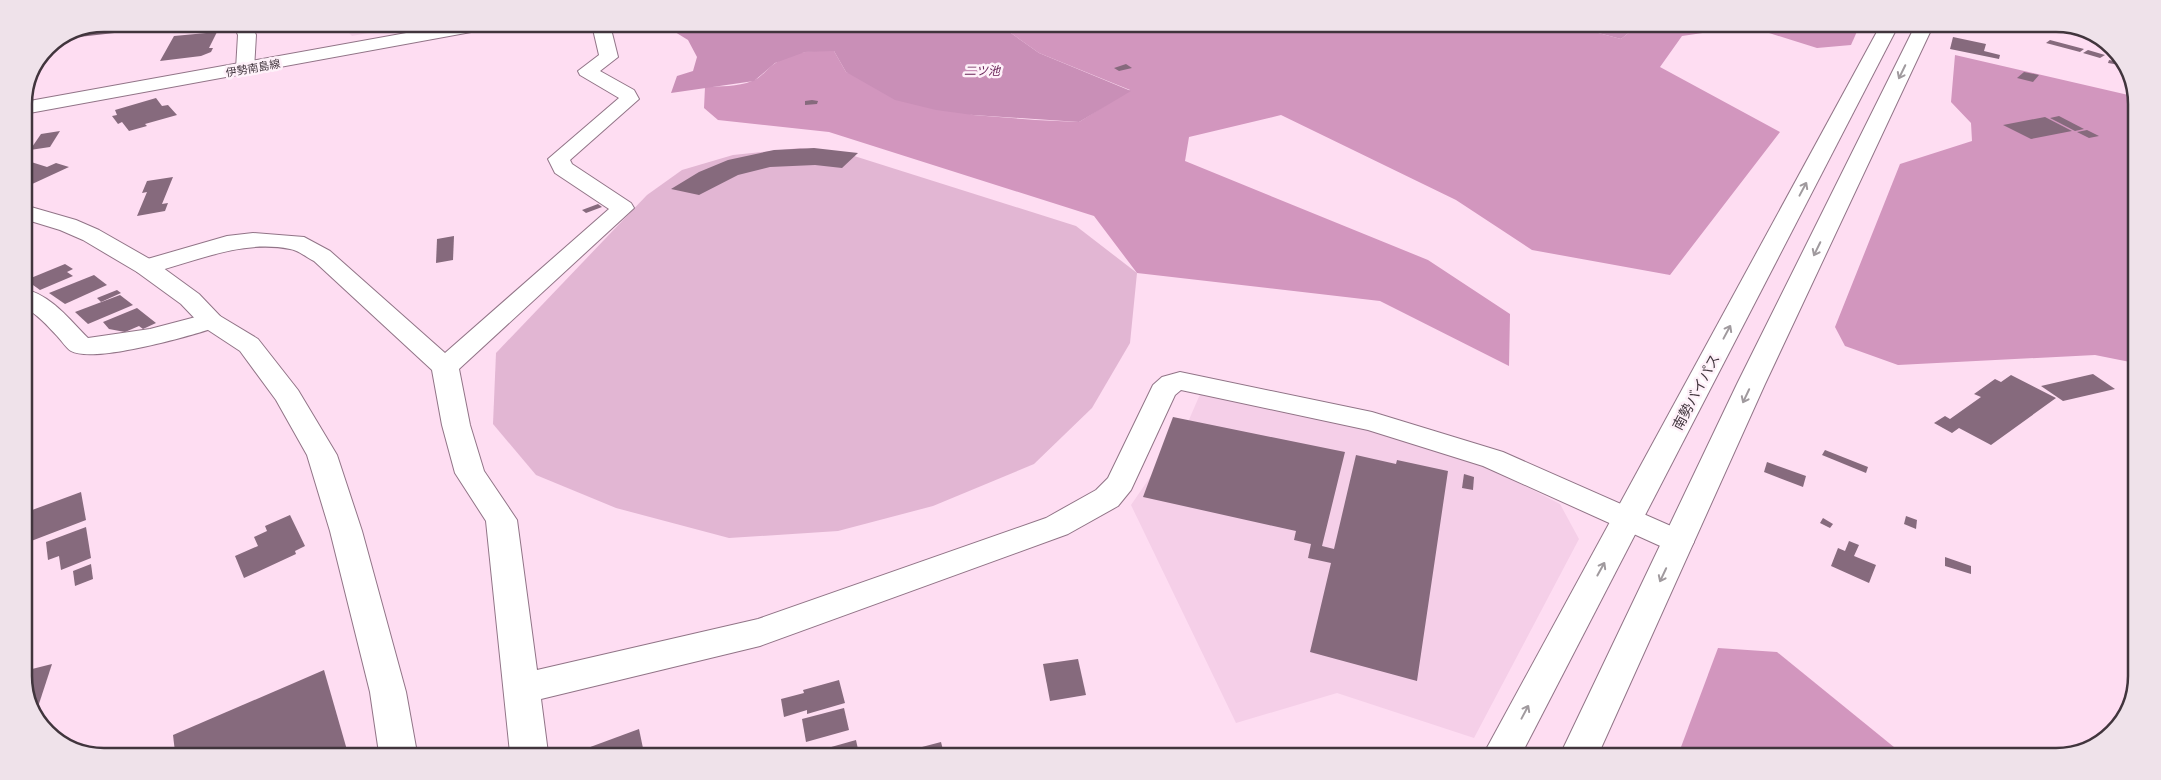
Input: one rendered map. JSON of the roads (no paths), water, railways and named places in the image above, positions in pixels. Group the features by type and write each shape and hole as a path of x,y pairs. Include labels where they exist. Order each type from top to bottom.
{"main road":[{"path":"245,69 248,35 246,32"},
{"name":"伊勢南島線","path":"32,107 440,32"},
{"path":"445,366 623,208 563,168 558,160 629,99 627,94 587,71 609,56 603,32"},
{"name":"南勢バイパス","path":"1506,748 1886,32"},
{"path":"1582,748 1751,384 1921,32"},
{"path":"32,214 68,225 91,235 146,267 190,299 211,321 249,345 288,396 322,455 346,531 388,692 397,748"},
{"path":"146,267 227,243 253,240 296,242 322,256 445,366 456,425 470,473 501,520 528,748"},
{"path":"32,301 47,310 80,345 88,346 137,342 173,334 211,321"},
{"path":"520,690 760,632 1058,526 1108,498 1120,483 1163,391 1172,383 1180,381 1372,421 1493,459 1678,542"}],"water":[{"name":"二ツ池","path":"675,32 1009,32 1039,53 1131,91 1079,122 973,115 936,110 895,100 846,72 834,51 805,52 775,63 754,81 671,93 677,76 693,71 697,57 688,40"},
{"path":"1595,32 1630,32 1621,39"}]}
